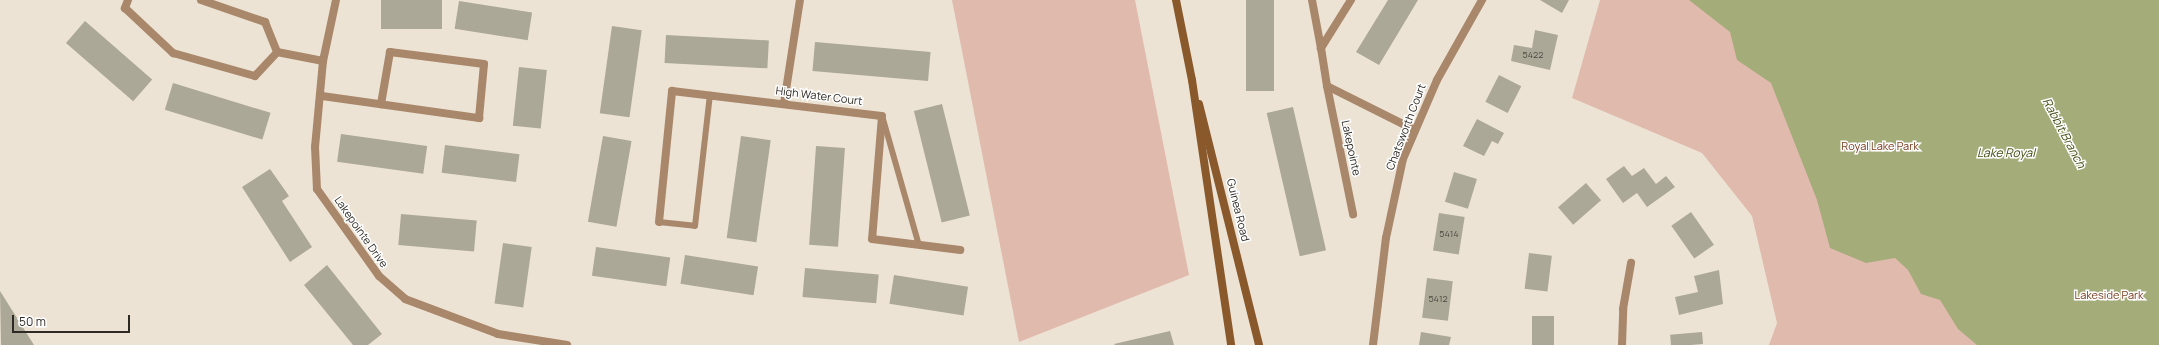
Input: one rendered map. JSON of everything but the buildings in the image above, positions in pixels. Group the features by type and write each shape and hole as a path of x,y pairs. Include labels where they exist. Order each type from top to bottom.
{"main road":[{"name":"Guinea Road","path":"1176,0 1192,80 1231,345"},
{"name":"Guinea Road","path":"1192,80 1260,345"}],"street":[{"path":"128,0 125,8 173,53 255,76 277,52"},
{"path":"201,0 265,22 277,52"},
{"name":"Lakepointe Drive","path":"336,0 323,61 322,96 315,147 317,189 379,276 405,299 498,334 567,345"},
{"path":"784,103 800,0"},
{"path":"1312,0 1327,86 1415,130"},
{"path":"1321,48 1351,0"},
{"name":"Chatsworth Court","path":"1373,345 1393,196 1415,130 1437,80 1482,0"},
{"path":"277,52 323,61"},
{"path":"322,96 479,118 484,64 390,52 381,104"},
{"name":"Lakepointe","path":"1327,86 1354,214"},
{"name":"High Water Court","path":"659,222 672,91 784,103 882,116"},
{"path":"882,116 872,239 960,250"},
{"path":"1622,345 1623,309 1631,263"}],"lane":[{"path":"659,222 695,226 710,95"},
{"path":"882,116 919,245"}],"green space":[{"path":"952,0 1135,0 1189,275 1019,342"},
{"name":"Lake Royal","path":"1600,0 2159,0 2159,345 1769,345 1777,323 1752,216 1702,153 1572,98"}],"water":[{"name":"Lake Royal","path":"1689,0 2159,0 2159,345 1977,345 1958,329 1940,300 1921,294 1908,270 1895,258 1866,263 1830,248 1817,200 1771,83 1737,60 1730,32"}],"water label":[{"name":"Rabbit Branch","path":"2064,133"}],"park label":[{"name":"Royal Lake Park","path":"1880,146"},
{"name":"Lakeside Park","path":"2109,295"}]}
